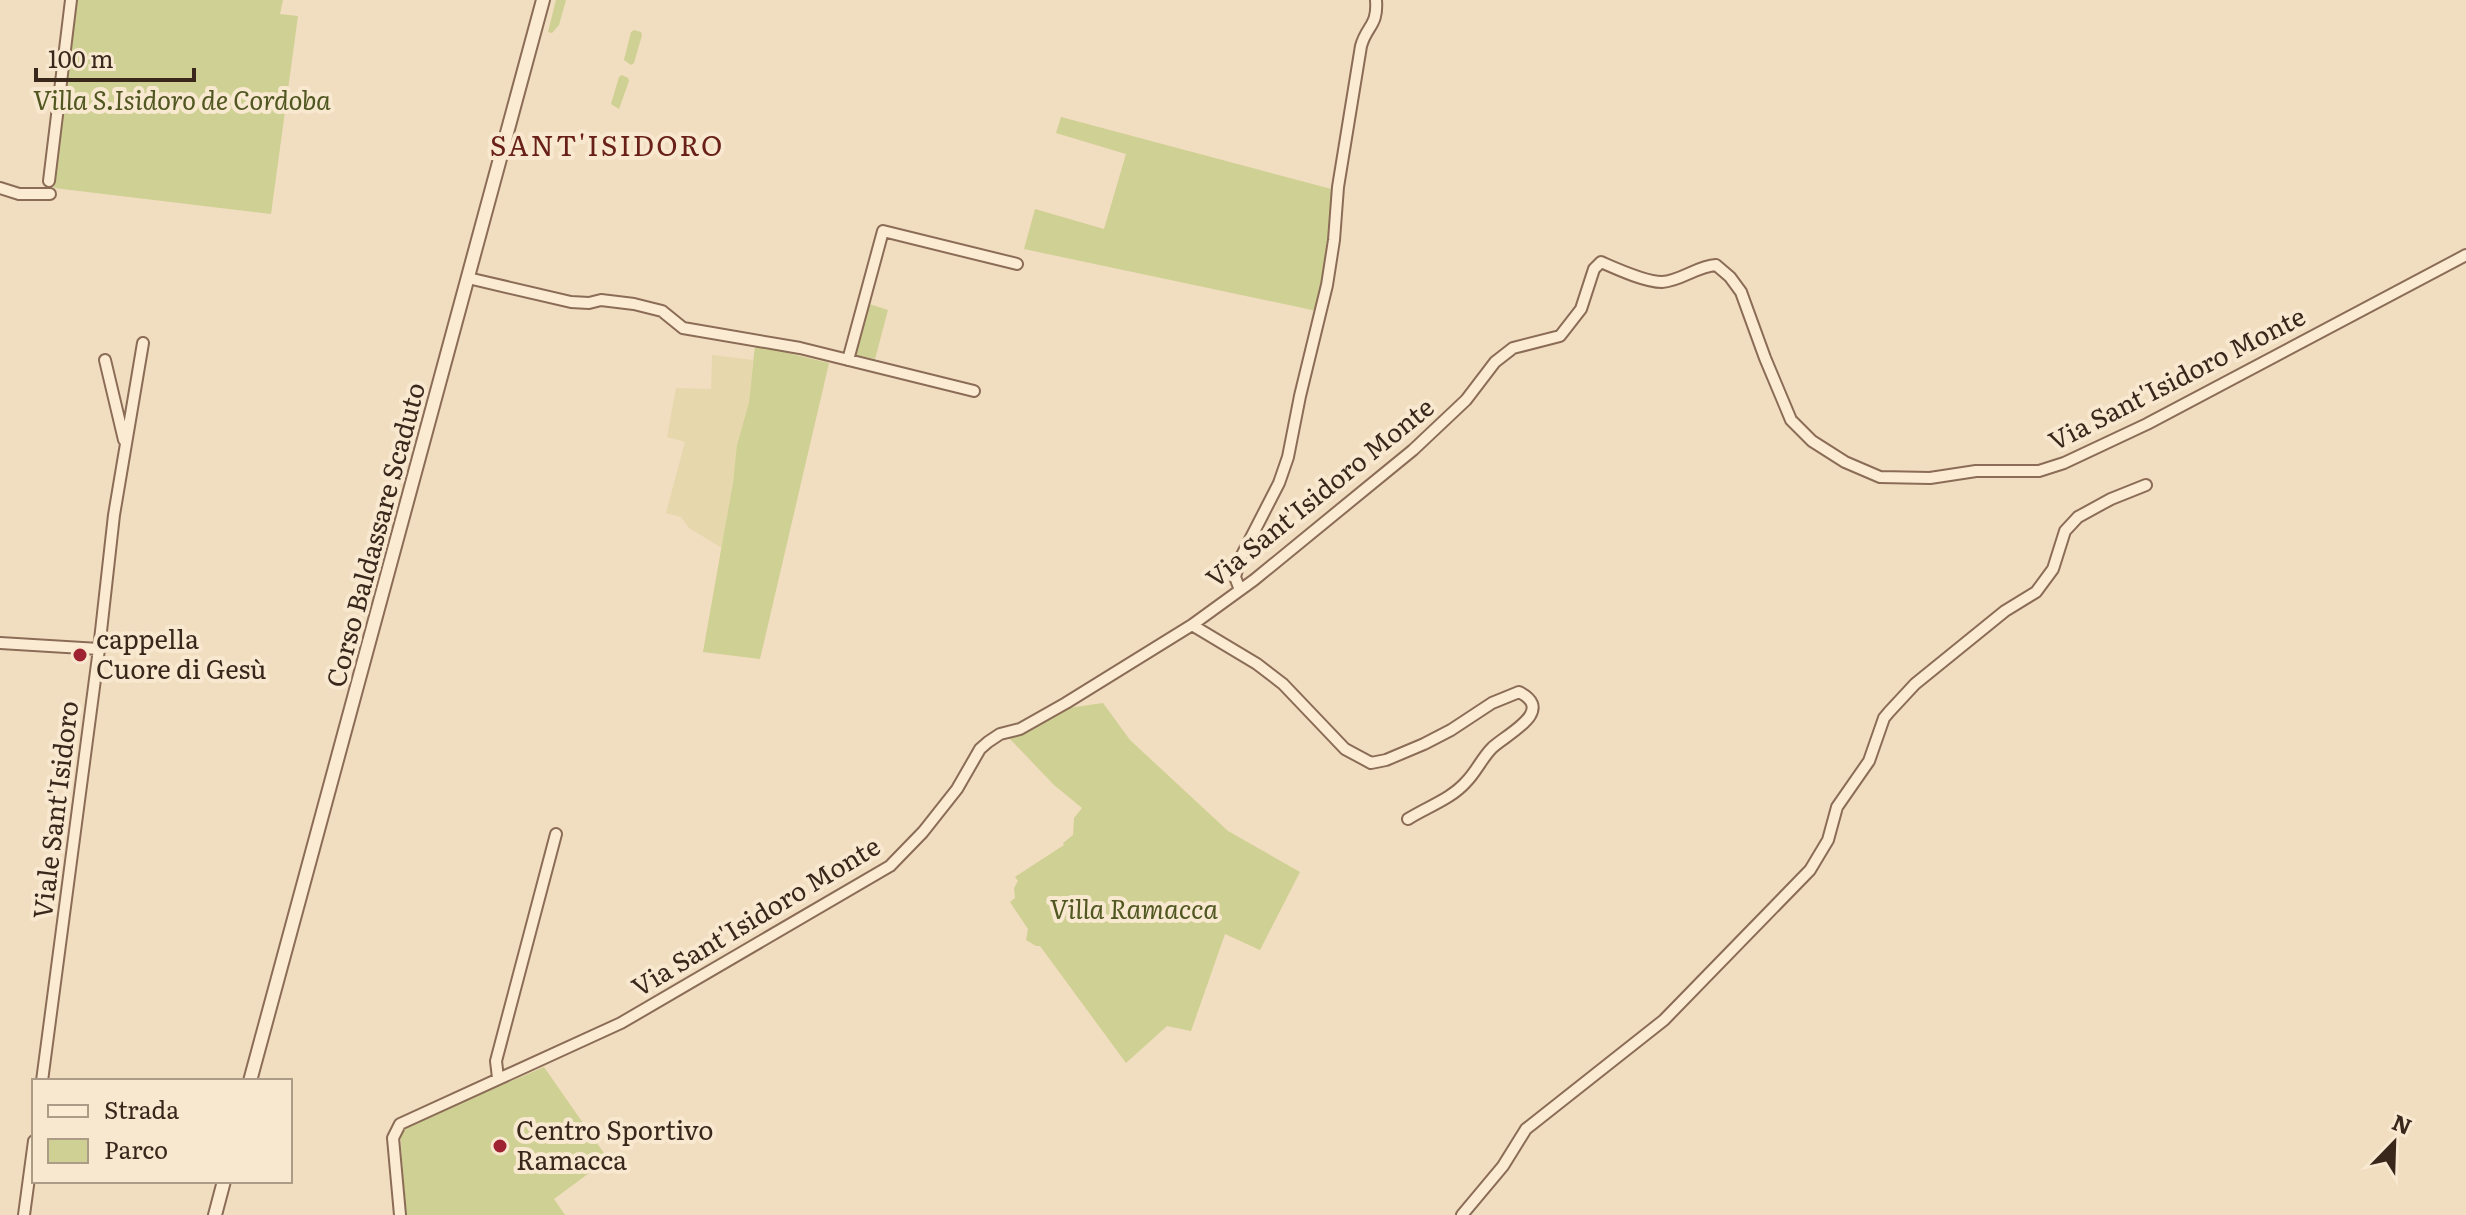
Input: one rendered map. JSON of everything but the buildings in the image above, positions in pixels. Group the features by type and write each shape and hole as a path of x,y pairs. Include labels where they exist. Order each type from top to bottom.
{"street":[{"path":"49,181 71,0"},
{"name":"Corso Baldassare Scaduto","path":"251,1079 543,0"},
{"path":"1240,590 1235,577 1240,559 1279,483 1288,457 1327,285 1338,187 1362,39 1377,14 1376,0"},
{"path":"0,188 19,194 50,194"},
{"path":"848,360 883,231 1017,264"},
{"name":"Via Sant'Isidoro Monte","path":"400,1215 393,1138 395,1131 406,1120 621,1023 890,866 923,832 957,789 980,749 988,742 1000,734 1020,729 1066,703 1192,625 1240,590 1413,450 1466,400 1495,362 1513,348 1560,336 1581,309 1594,269 1601,262 1661,282 1716,265 1741,292 1791,420 1812,441 1845,462 1880,477 1930,478 1976,471 2039,471 2064,463 2147,424 2466,255"},
{"path":"468,278 571,302 601,300 634,304 662,311 683,328 800,348 974,391"},
{"name":"Viale Sant'Isidoro","path":"42,1079 114,515 143,343"},
{"name":"Viale Sant'Isidoro","path":"105,360 125,449"},
{"path":"1462,1215 1503,1166 1526,1129 1664,1020 1810,870 1828,840 1842,798 1869,761 1884,718 1915,684 2005,611 2036,592 2053,569 2065,531 2078,517 2146,485"},
{"path":"1192,625 1283,684 1345,749 1371,763 1424,744 1506,696 1519,692 1527,696 1532,704 1531,715 1522,727 1493,747 1456,791 1408,819"},
{"path":"0,643 99,649"},
{"path":"498,1078 496,1061 556,834"},
{"path":"24,1215 32,1156"},
{"path":"215,1215 223,1183"}],"shaded area":[{"path":"712,355 753,360 749,402 737,445 722,548 689,528 681,517 666,513 685,442 667,437 676,388 711,389"}],"green space":[{"name":"Villa S.Isidoro de Cordoba","path":"74,0 283,0 280,14 298,16 271,214 54,188"},
{"path":"556,0 566,0 559,25 552,33 548,32"},
{"path":"634,30 642,35 631,65 624,60"},
{"path":"622,75 629,81 619,109 611,104"},
{"path":"1061,117 1335,190 1329,258 1317,311 1024,249 1035,209 1104,229 1126,154 1056,133"},
{"path":"869,304 888,310 875,359 856,355"},
{"path":"755,345 829,363 760,659 703,652 737,445 749,402"},
{"name":"Villa Ramacca","path":"1103,703 1130,740 1228,831 1300,872 1260,950 1225,934 1191,1031 1167,1026 1126,1063 1040,946 1026,940 1028,929 1010,902 1015,898 1014,888 1018,881 1015,877 1064,845 1073,835 1074,818 1082,808 1054,785 1009,738 1061,709"},
{"name":"Centro Sportivo Ramacca","path":"544,1067 608,1159 554,1199 565,1215 406,1215 400,1132 404,1127"}],"place":[{"name":"cappella Cuore di Gesù","path":"80,655"},
{"name":"Centro Sportivo Ramacca","path":"500,1146"}],"district":[{"name":"SANT'ISIDORO","path":"607,146"}]}
